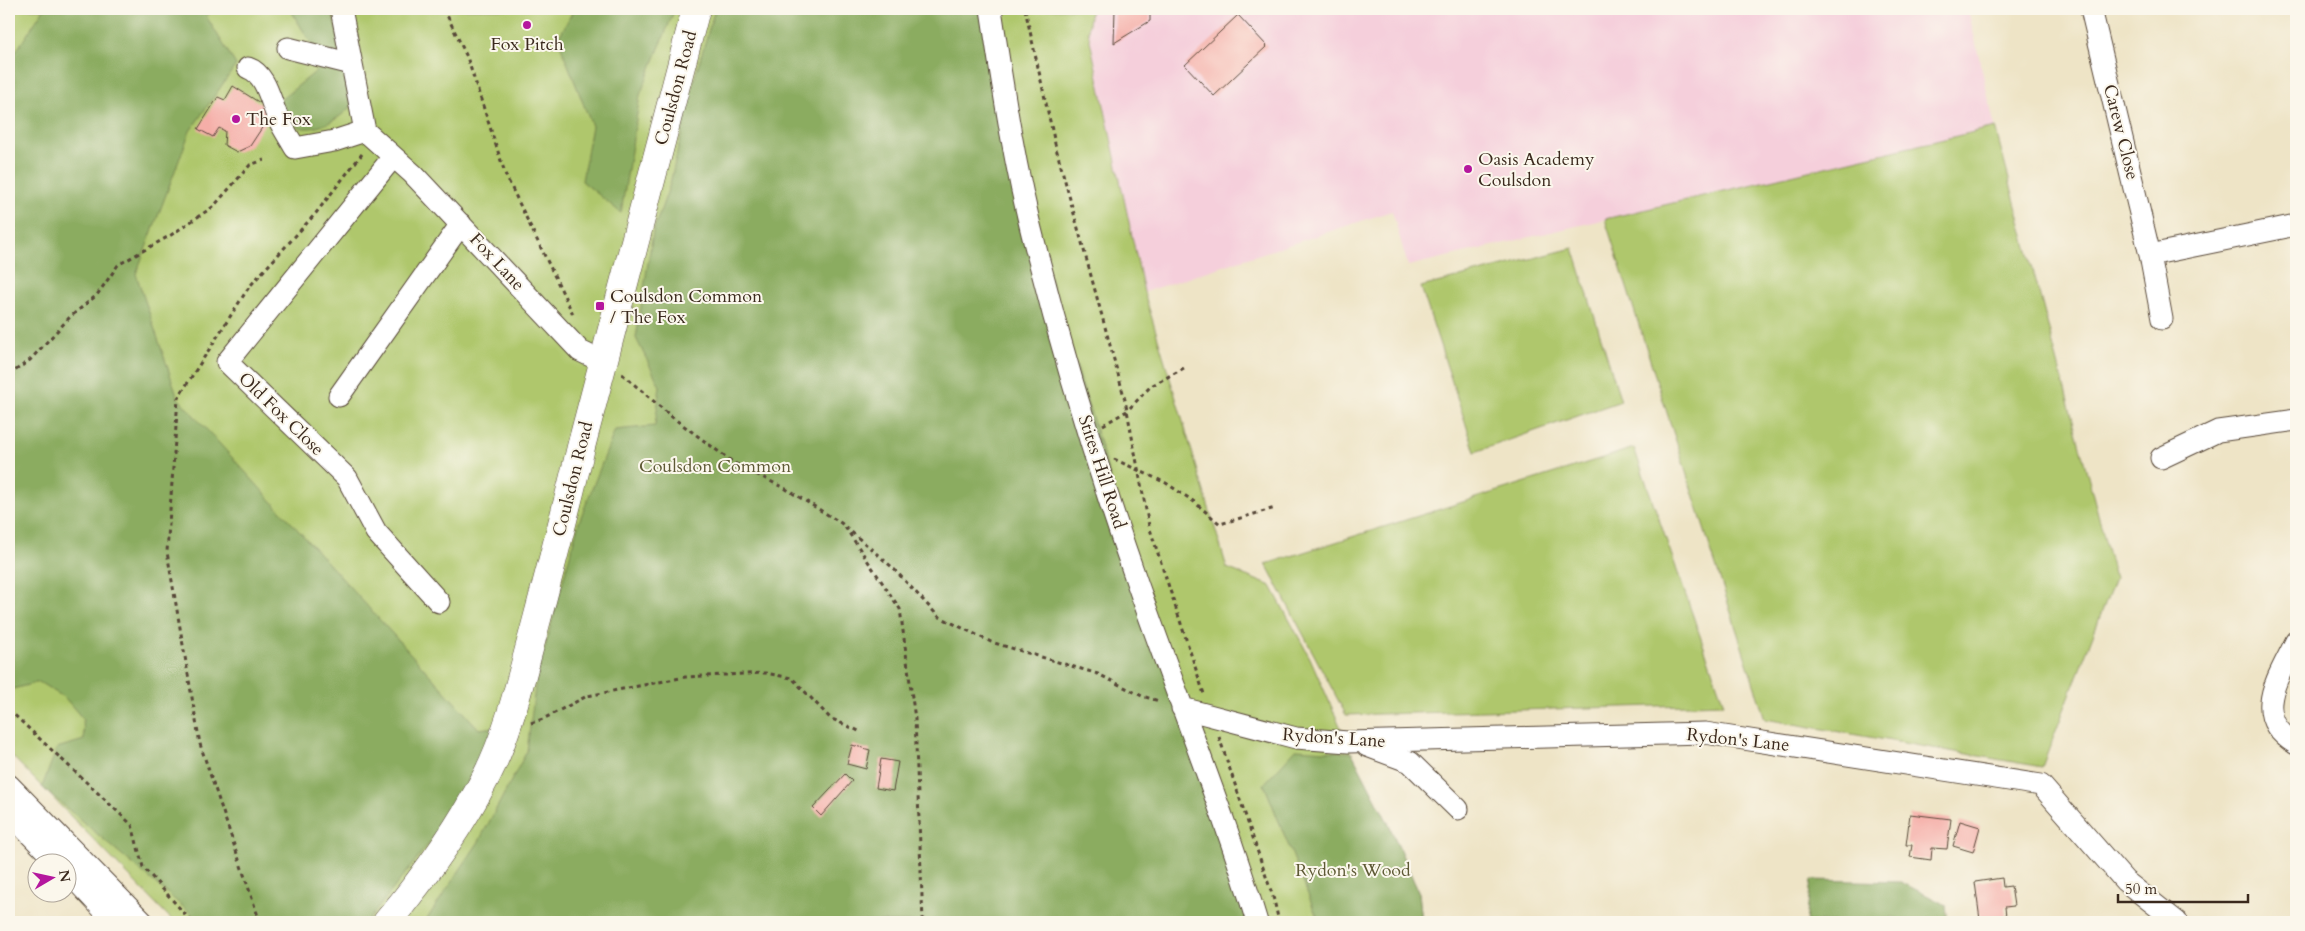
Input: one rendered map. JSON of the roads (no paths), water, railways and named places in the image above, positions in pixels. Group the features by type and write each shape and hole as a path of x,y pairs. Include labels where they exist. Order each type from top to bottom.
{"main road":[{"name":"Coulsdon Road","path":"387,922 407,899 452,832 482,782 506,725 526,662 566,514 603,362 696,9"}],"street":[{"path":"248,68 254,69 266,88 279,120 295,148 334,141 366,131 341,9"},
{"name":"Stites Hill Road","path":"991,9 1010,127 1033,239 1096,458 1182,708 1208,775 1257,922"},
{"name":"Carew Close","path":"2091,9 2150,255 2162,318"},
{"path":"288,48 352,64"},
{"name":"Fox Lane","path":"366,131 413,174 580,351 603,362"},
{"name":"Old Fox Close","path":"393,157 227,362 347,478 376,532 439,602"},
{"path":"339,396 461,224"},
{"path":"2150,255 2296,225"},
{"path":"2161,458 2218,431 2296,420"},
{"path":"2296,641 2271,691 2271,716 2288,739 2296,744"},
{"name":"Rydon's Lane","path":"1182,708 1296,738 1355,742 1705,733 2041,784 2126,882 2176,922"},
{"path":"1355,742 1410,762 1458,809"},
{"path":"9,785 143,922"},
{"path":"9,813 49,854"},
{"path":"78,883 112,919"}],"place":[{"name":"Fox Pitch","path":"527,25"},
{"name":"The Fox","path":"236,119"},
{"name":"Oasis Academy Coulsdon","path":"1468,169"},
{"name":"Coulsdon Common / The Fox","path":"600,306"}],"park label":[{"name":"Coulsdon Common","path":"715,466"},
{"name":"Rydon's Wood","path":"1353,870"}]}
